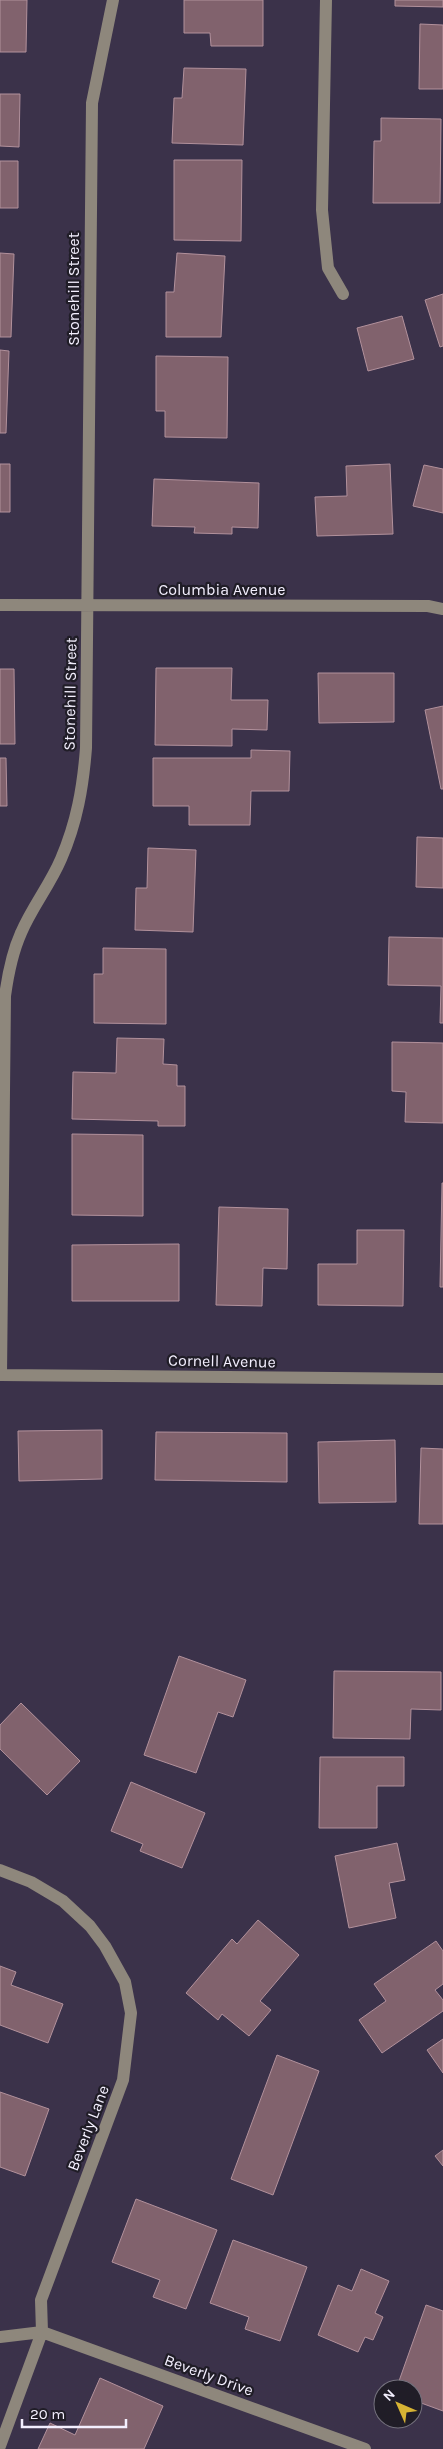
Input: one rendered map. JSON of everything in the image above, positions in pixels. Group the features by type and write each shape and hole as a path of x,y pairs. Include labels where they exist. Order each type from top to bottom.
{"street":[{"name":"Stonehill Street","path":"0,1375 5,996 10,966 21,933 61,861 76,821 83,790 86,748 92,103 112,0"},
{"path":"326,0 322,210 328,268 343,294"},
{"name":"Columbia Avenue","path":"0,605 428,606 443,609"},
{"name":"Cornell Avenue","path":"0,1375 443,1379"},
{"name":"Beverly Lane","path":"0,1870 31,1882 63,1901 90,1926 105,1946 125,1982 131,2013 124,2080 41,2300 42,2332 0,2446"},
{"path":"0,2338 42,2332"},
{"name":"Beverly Drive","path":"42,2332 365,2449"}],"building":[{"path":"0,0 27,0 26,52 0,52"},
{"path":"184,0 263,0 263,46 211,46 210,33 184,33"},
{"path":"395,0 443,0 443,7 395,6"},
{"path":"420,24 443,25 443,89 419,89"},
{"path":"184,68 246,69 243,145 172,143 174,98 182,98"},
{"path":"0,94 20,94 19,147 0,146"},
{"path":"381,118 441,119 440,203 373,203 374,141 381,141"},
{"path":"174,160 242,160 241,241 174,240"},
{"path":"0,161 18,161 18,208 0,208"},
{"path":"0,253 14,254 11,337 0,337"},
{"path":"177,253 225,256 221,337 166,337 166,292 174,292"},
{"path":"443,294 443,346 440,347 425,300"},
{"path":"402,316 414,359 368,371 357,328"},
{"path":"0,350 9,351 6,433 0,433"},
{"path":"156,356 228,357 227,438 165,437 165,411 156,411"},
{"path":"0,464 10,464 10,512 0,512"},
{"path":"390,464 393,534 317,536 315,497 347,496 346,466"},
{"path":"424,465 443,469 443,513 413,506"},
{"path":"154,479 259,483 258,528 232,527 232,534 194,533 195,527 152,526"},
{"path":"156,668 232,668 231,700 268,700 267,730 232,729 232,746 155,745"},
{"path":"0,669 14,669 15,744 0,744"},
{"path":"318,673 394,673 394,722 319,723"},
{"path":"443,706 443,789 441,789 425,710"},
{"path":"251,750 290,751 289,791 251,791 250,825 189,825 189,806 153,806 153,758 251,758"},
{"path":"0,758 6,758 7,806 0,806"},
{"path":"417,837 443,838 443,888 416,887"},
{"path":"148,848 196,850 193,932 135,930 136,888 147,888"},
{"path":"389,937 443,938 443,1023 440,1023 441,986 388,985"},
{"path":"103,948 166,949 166,1024 94,1023 94,974 103,974"},
{"path":"117,1038 164,1039 163,1064 177,1065 177,1086 185,1086 185,1126 158,1126 158,1121 72,1119 73,1072 116,1073"},
{"path":"392,1042 443,1043 443,1123 405,1122 406,1092 392,1091"},
{"path":"72,1134 143,1135 143,1216 72,1215"},
{"path":"442,1183 443,1287 440,1287"},
{"path":"219,1207 288,1209 287,1269 263,1268 262,1306 216,1305"},
{"path":"357,1230 404,1230 403,1306 318,1305 318,1264 357,1264"},
{"path":"179,1244 179,1301 72,1301 72,1245"},
{"path":"102,1430 102,1479 19,1481 18,1431"},
{"path":"156,1432 287,1433 287,1482 155,1480"},
{"path":"395,1440 396,1502 319,1503 318,1442"},
{"path":"421,1448 443,1449 443,1524 419,1524"},
{"path":"179,1656 246,1680 233,1717 218,1712 196,1773 144,1755"},
{"path":"334,1671 441,1672 441,1710 411,1709 410,1739 333,1738"},
{"path":"21,1703 80,1761 47,1795 0,1749 0,1725"},
{"path":"320,1757 404,1757 404,1786 377,1786 377,1828 319,1828"},
{"path":"131,1782 205,1813 182,1868 140,1851 143,1844 111,1831"},
{"path":"397,1843 405,1880 389,1883 396,1918 349,1928 335,1856"},
{"path":"258,1920 299,1955 260,2001 271,2010 249,2036 222,2014 218,2020 186,1993 232,1939 237,1944"},
{"path":"436,1941 443,1951 443,1984 435,1990 443,2000 443,2011 382,2053 359,2020 386,2001 374,1984"},
{"path":"0,1966 16,1972 11,1985 63,2004 48,2043 0,2025"},
{"path":"443,2039 443,2073 427,2050"},
{"path":"277,2055 319,2071 273,2195 231,2179"},
{"path":"0,2092 49,2109 25,2176 0,2167"},
{"path":"443,2150 443,2166 435,2156"},
{"path":"136,2199 217,2230 186,2309 153,2297 160,2280 112,2262"},
{"path":"233,2240 307,2267 280,2341 245,2329 249,2317 210,2303"},
{"path":"361,2269 389,2281 375,2313 383,2317 373,2340 365,2337 358,2352 318,2335 338,2285 352,2291"},
{"path":"426,2305 443,2311 443,2411 423,2404 423,2379 400,2379"},
{"path":"100,2378 163,2406 144,2449 38,2449 50,2423 75,2435"}]}
